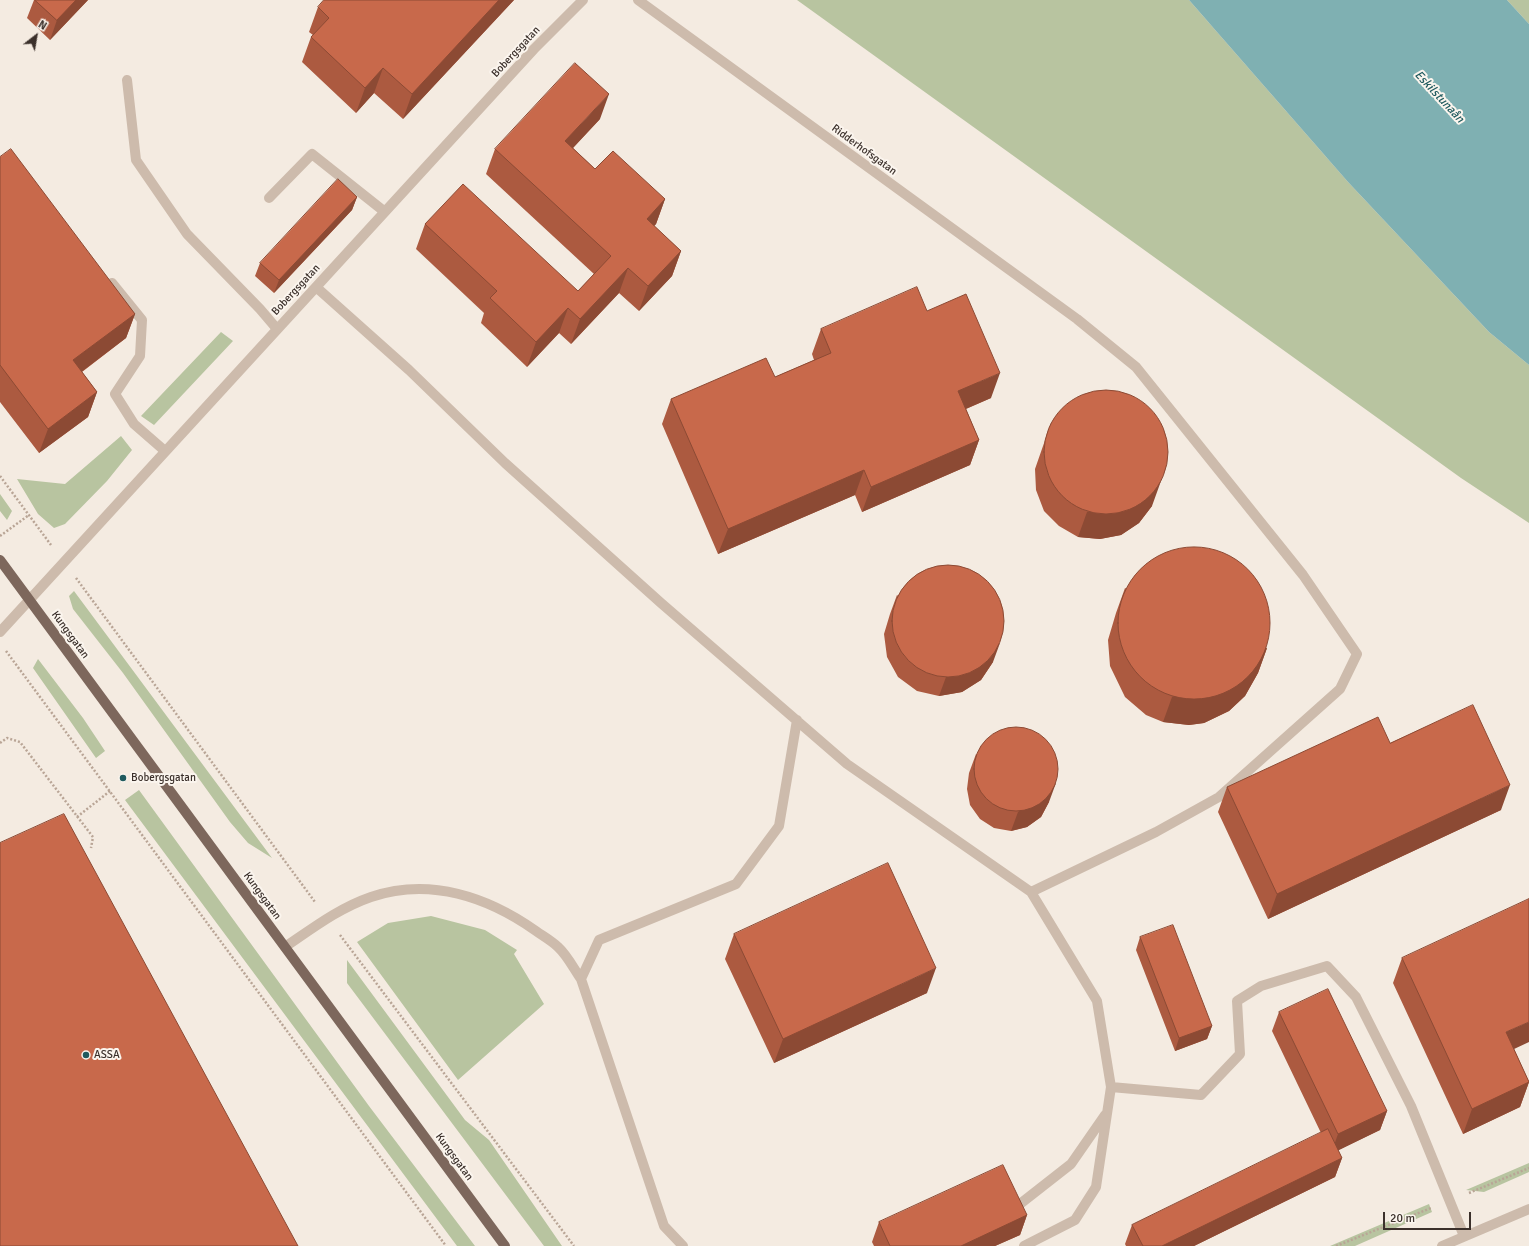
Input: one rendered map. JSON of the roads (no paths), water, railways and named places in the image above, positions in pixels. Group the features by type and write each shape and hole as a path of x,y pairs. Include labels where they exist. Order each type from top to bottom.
{"main road":[{"name":"Kungsgatan","path":"0,560 505,1246"}],"street":[{"name":"Bobergsgatan","path":"0,632 63,561 316,286 534,50 583,0"},
{"name":"Ridderhofsgatan","path":"638,0 1076,319 1136,368 1302,575 1357,654 1340,689 1219,797 1156,832 1031,892"},
{"path":"127,80 136,160 187,234 260,309 277,329"},
{"path":"269,198 312,154 385,212"},
{"path":"106,277 142,320 140,356 114,394 134,424 165,451"},
{"path":"316,286 409,370 505,463 661,603 847,764 1031,892 1097,1001 1111,1087 1096,1187 1075,1220 1024,1246"},
{"path":"581,979 600,940 736,884 779,826 797,720"},
{"path":"285,947 338,910 372,896 406,890 442,890 473,897 502,909 559,948 581,979 664,1226 683,1246"},
{"path":"1111,1087 1201,1095 1240,1054 1237,1001 1261,986 1327,966 1356,997 1411,1106 1464,1236"},
{"path":"1009,1212 1072,1164 1107,1112"},
{"path":"1442,1246 1529,1209"}],"water":[{"name":"Eskilstunaån","path":"1189,0 1507,0 1529,24 1529,365 1489,332 1348,182"}],"place":[{"name":"Bobergsgatan","path":"123,778"},
{"name":"ASSA","path":"86,1055"}]}
